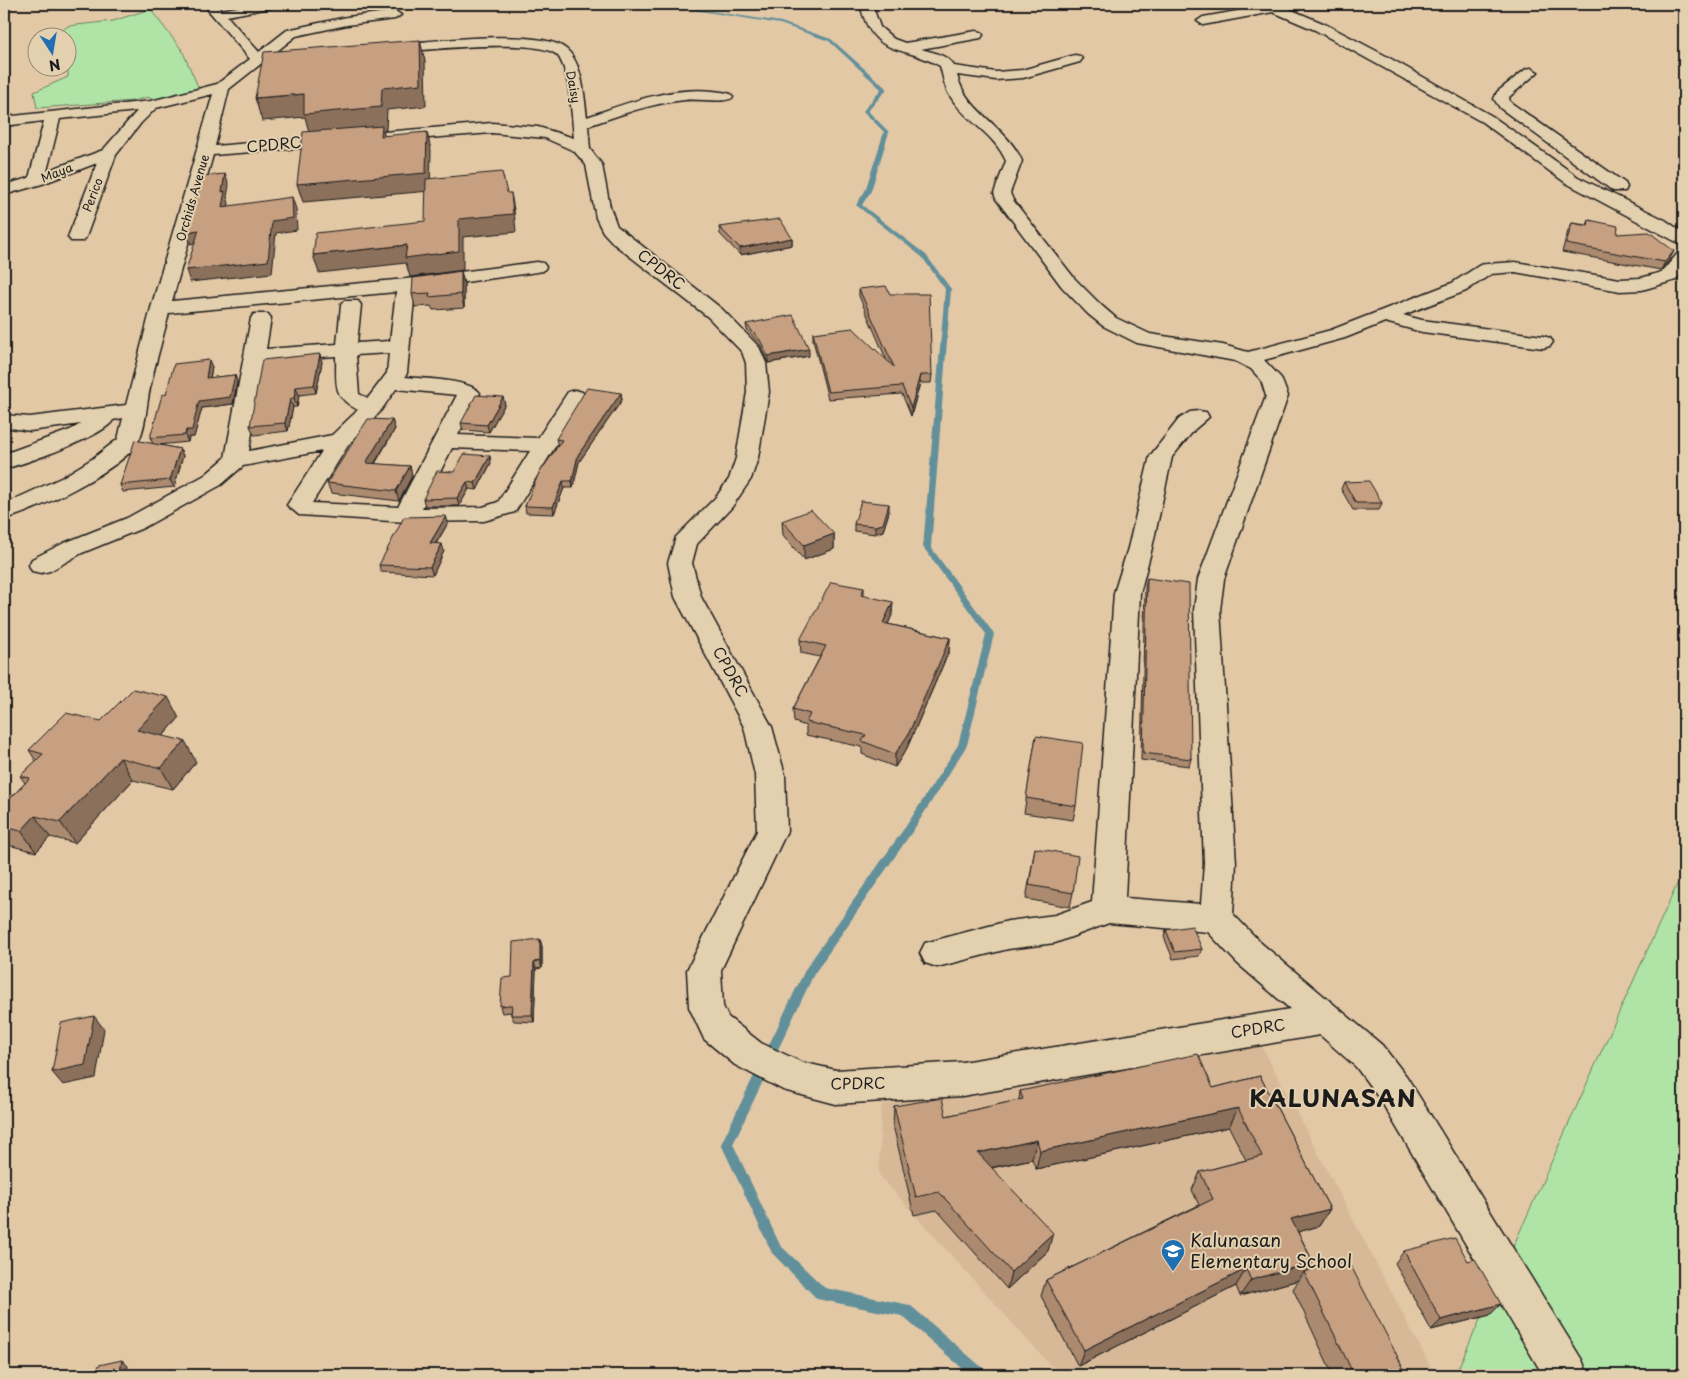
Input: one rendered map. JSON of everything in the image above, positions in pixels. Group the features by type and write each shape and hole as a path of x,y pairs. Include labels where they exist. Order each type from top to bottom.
{"street":[{"path":"210,4 258,60"},
{"path":"4,121 151,105 222,87 292,33 347,21 395,15 384,4"},
{"path":"866,4 874,30 883,37 905,47 928,54 946,64 949,70 951,86 961,101 998,136 1012,155 1013,166 1002,193 1004,199 1078,295 1126,331 1166,345 1223,351 1247,358 1261,366 1270,375 1275,384 1277,396 1211,579 1207,610 1220,863 1216,919"},
{"path":"1203,21 1270,6 1347,40 1487,119 1538,153 1572,180 1659,224 1684,241"},
{"path":"219,14 269,10 292,33"},
{"path":"333,10 347,21"},
{"path":"905,47 976,35"},
{"name":"Daisy","path":"366,51 474,43 538,45 558,50 569,62 581,137"},
{"path":"258,60 287,57"},
{"path":"949,70 996,76 1023,74 1075,59"},
{"path":"1531,72 1502,95 1501,99 1505,106 1624,191 1684,225"},
{"name":"Orchids Avenue","path":"4,512 80,477 112,456 128,441 161,308 206,151 222,87"},
{"path":"581,137 654,99 704,94 726,96"},
{"path":"109,153 151,105"},
{"path":"36,181 52,116"},
{"name":"CPDRC","path":"206,151 492,128 552,136 581,137 596,167 603,212 609,228 676,280 730,328 752,351 756,363 758,392 747,458 740,479 724,502 684,542 680,562 688,597 740,690 758,727 770,774 772,831 704,970 706,1007 716,1028 748,1054 796,1078 836,1087 962,1079 1325,1018"},
{"name":"Maya","path":"8,189 36,181 109,153"},
{"name":"Perico","path":"77,237 109,153"},
{"path":"4,206 8,189"},
{"path":"1247,358 1338,334 1459,287 1486,269 1515,267 1532,263 1620,285 1642,284 1669,276 1684,258"},
{"path":"161,308 406,285 537,267"},
{"path":"406,285 397,373 393,382 372,408 340,440 299,506 307,510 406,514 484,514 507,507 575,396"},
{"path":"351,305 346,350 348,393 351,398 372,408"},
{"path":"1383,316 1422,326 1543,342"},
{"path":"236,460 261,318"},
{"path":"255,356 399,346"},
{"path":"393,382 469,392 446,440 406,514"},
{"path":"4,432 30,424 137,410"},
{"path":"4,462 78,435 114,413"},
{"path":"1108,910 1127,593 1140,548 1161,456 1186,424 1198,417"},
{"path":"4,420 30,424"},
{"path":"41,566 73,548 135,523 213,480 236,460 288,452 340,440"},
{"path":"446,440 545,445"},
{"path":"937,953 1008,935 1055,929 1108,910 1216,919 1249,953 1369,1056 1394,1089 1567,1375"}],"shaded area":[{"path":"758,4 718,10 687,5"},
{"name":"Kalunasan Elementary School","path":"1260,1043 1435,1375 1059,1375 879,1175 881,1105"}],"green space":[{"path":"150,9 182,50 199,89 155,101 148,97 133,101 37,108 34,92 66,78 78,78 78,28 65,28 68,26 113,21"},
{"path":"1684,869 1684,1375 1455,1375"}],"building":[{"path":"420,40 421,84 382,88 381,107 304,114 304,94 255,98 264,52"},
{"path":"382,126 381,136 427,132 426,173 297,184 303,132"},
{"path":"502,172 507,193 511,193 513,214 459,219 459,251 405,258 407,245 313,255 316,233 425,221 426,179"},
{"path":"225,174 222,192 225,191 222,207 292,197 293,218 272,221 268,261 186,270 199,230 186,232 202,176"},
{"path":"780,219 792,238 740,248 719,227"},
{"path":"1589,220 1618,226 1617,234 1649,232 1674,251 1665,262 1566,244 1572,223 1588,226"},
{"path":"461,271 461,294 429,297 430,293 412,294 413,278"},
{"path":"886,286 890,294 929,294 932,375 920,375 911,408 902,386 828,392 813,333 853,328 894,367 859,289"},
{"path":"793,315 809,349 768,356 760,340 746,324"},
{"path":"320,354 314,385 296,387 294,398 290,399 285,423 250,426 262,360"},
{"path":"209,360 206,378 235,375 230,397 199,401 192,430 186,430 185,435 150,438 162,395 166,394 174,364"},
{"path":"587,388 621,393 578,455 572,481 563,481 553,507 525,506 538,475 562,440 556,439"},
{"path":"476,395 503,397 487,425 461,423"},
{"path":"368,419 392,420 366,463 410,466 396,491 327,483"},
{"path":"135,440 180,449 170,480 120,485"},
{"path":"464,454 490,456 475,483 467,482 457,498 423,499 437,471 454,472"},
{"path":"1369,481 1382,503 1356,503 1344,482"},
{"path":"861,501 889,504 883,524 875,526 854,524"},
{"path":"811,510 834,534 804,545 782,521"},
{"path":"446,516 430,543 442,544 430,567 379,565 404,517"},
{"path":"1147,578 1189,584 1191,759 1143,753"},
{"path":"831,582 864,588 861,595 893,602 883,623 950,638 908,735 895,754 862,741 866,735 806,722 810,714 793,709 826,646 800,640"},
{"path":"133,689 168,697 137,730 185,741 161,768 120,758 60,822 35,816 21,831 4,827 4,805 30,778 20,776 43,754 29,750 66,713 101,721"},
{"path":"1036,736 1083,743 1076,806 1026,798"},
{"path":"1035,848 1078,856 1073,893 1029,885"},
{"path":"1192,926 1202,949 1175,952 1166,930"},
{"path":"540,939 540,961 534,962 532,1015 511,1015 512,1005 500,1006 502,978 512,977 513,942"},
{"path":"94,1016 85,1065 52,1072 61,1023"},
{"path":"1198,1054 1213,1088 1260,1076 1330,1209 1291,1219 1313,1262 1251,1280 1246,1269 1084,1350 1046,1280 1213,1199 1200,1172 1262,1156 1238,1108 1040,1151 1037,1140 978,1153 1053,1233 1011,1272 939,1192 916,1197 894,1106 942,1098 946,1116 1023,1099 1020,1091"},
{"path":"1455,1238 1468,1261 1475,1259 1501,1304 1441,1320 1404,1251"},
{"path":"1348,1260 1407,1375 1354,1375 1304,1272"},
{"path":"122,1360 119,1375 96,1375 99,1365"}],"waterway":[{"path":"659,4 781,23 830,40 884,89 865,111 887,132 868,191 859,205 924,256 948,289 927,547 990,634 962,745 911,826 810,971 727,1144 776,1249 822,1294 905,1310 980,1375"}],"place":[{"name":"Kalunasan Elementary School","path":"1173,1272"}],"district":[{"name":"KALUNASAN","path":"1333,1099"}]}
